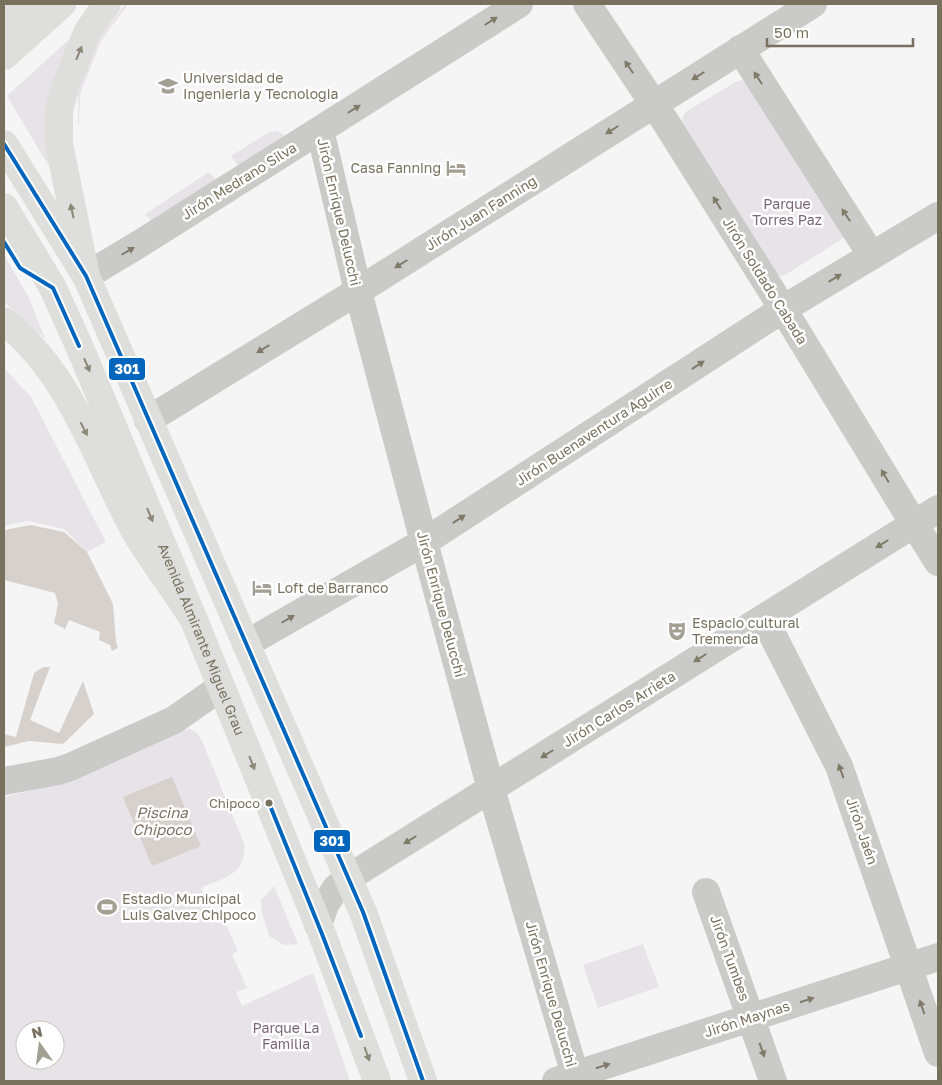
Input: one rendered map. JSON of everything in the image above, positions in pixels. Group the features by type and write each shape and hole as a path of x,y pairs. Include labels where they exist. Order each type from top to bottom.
{"main road":[{"path":"17,18 62,4"},
{"path":"17,18 46,37 75,18 90,4"},
{"path":"86,276 59,144 59,110 66,84 88,31 107,4"},
{"path":"4,56 17,18"},
{"path":"4,144 86,276 363,912 423,1081"},
{"name":"Avenida Almirante Miguel Grau","path":"4,208 53,288 80,348 194,620 318,925 377,1081"},
{"path":"4,242 20,268 53,288"},
{"path":"4,321 40,356 61,385 138,536 194,620"}],"street":[{"name":"Jirón Medrano Silva","path":"86,276 519,4"},
{"name":"Jirón Soldado Cabada","path":"587,4 654,104 938,562"},
{"name":"Jirón Juan Fanning","path":"148,420 358,291 813,4"},
{"path":"740,49 872,256"},
{"name":"Jirón Enrique Delucchi","path":"320,130 358,291 566,1078"},
{"name":"Jirón Buenaventura Aguirre","path":"246,644 424,542 783,310 938,216"},
{"name":"Jirón Carlos Arrieta","path":"318,925 325,905 336,888 348,878 938,509"},
{"name":"Jirón Jaén","path":"764,618 839,766 938,1053"},
{"path":"4,781 58,771 83,762 174,720 221,687"},
{"name":"Jirón Tumbes","path":"706,892 774,1081"},
{"name":"Jirón Maynas","path":"566,1078 938,957"}],"green space":[{"path":"125,4 128,4 101,41 80,94 78,124 78,92 100,39"},
{"path":"87,23 57,79 45,115 50,168 7,96"},
{"name":"Parque Torres Paz","path":"747,79 846,235 785,275 780,276 776,275 685,128 682,120 685,112 736,82"},
{"path":"277,131 286,138 239,167 231,156 269,132"},
{"path":"209,172 217,181 152,222 145,214"},
{"path":"4,255 28,296 46,340 4,302"},
{"path":"4,368 31,397 106,542 87,552 64,529 28,521 4,526"},
{"name":"Estadio Municipal Luis Galvez Chipoco","path":"190,729 197,733 244,843 244,854 238,868 226,877 201,888 218,923 224,920 238,951 232,954 247,988 236,992 242,1006 313,973 350,1081 4,1081 4,797 61,783 180,731"},
{"path":"274,886 298,944 284,945 269,936 262,913 261,900"},
{"path":"643,944 659,987 598,1008 583,965"}],"water":[{"path":"31,525 64,532 87,552 113,604 118,648 112,651 110,645 99,640 100,632 69,620 65,629 54,623 58,604 55,593 4,580 4,530"},
{"path":"43,667 50,667 30,720 59,733 83,681 94,714 63,744 29,741 4,747 4,734 16,737 34,673"},
{"name":"Piscina Chipoco","path":"172,777 201,846 152,866 123,797"}],"transit line":[{"name":"301","path":"4,144 86,276 363,912 423,1081"},
{"name":"301","path":"4,242 20,268 53,288 79,346"},
{"name":"301","path":"269,803 361,1036"}],"place":[{"name":"Universidad de Ingenieria y Tecnologia","path":"168,86"},
{"name":"Casa Fanning","path":"456,168"},
{"name":"Loft de Barranco","path":"262,588"},
{"name":"Espacio cultural Tremenda","path":"677,631"},
{"name":"Chipoco","path":"269,803"},
{"name":"Estadio Municipal Luis Galvez Chipoco","path":"107,907"}],"park label":[{"name":"Parque La Familia","path":"286,1036"}]}
